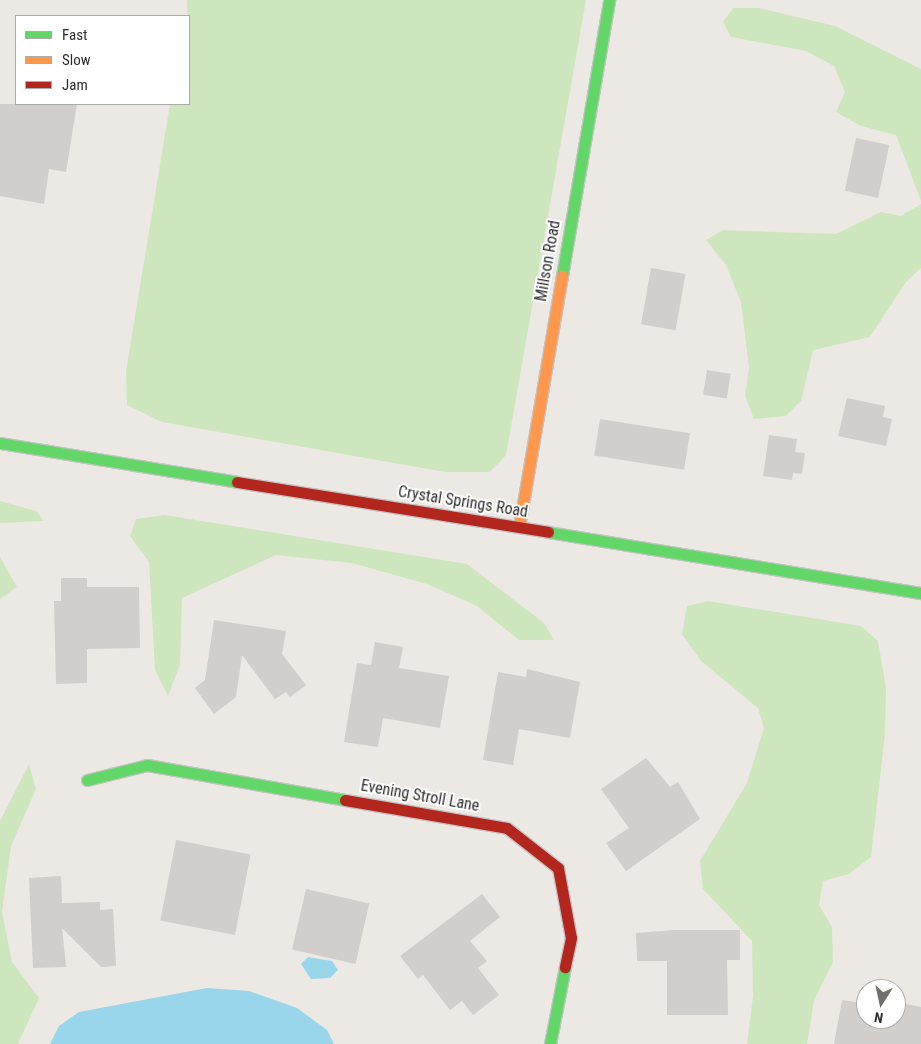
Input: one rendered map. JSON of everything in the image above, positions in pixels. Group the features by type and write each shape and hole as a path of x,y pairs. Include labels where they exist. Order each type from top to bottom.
{"street":[{"name":"Millson Road","path":"519,527 609,0"},
{"name":"Crystal Springs Road","path":"0,443 921,593"},
{"name":"Evening Stroll Lane","path":"87,780 147,765 507,828 558,868 571,938 550,1044"}],"green space":[{"path":"187,0 586,0 506,455 490,472 445,472 162,422 127,405 126,371 170,105 190,105 190,15 187,15"},
{"path":"733,8 759,8 835,26 921,69 921,201 896,135 861,126 836,112 845,92 834,66 806,51 731,37 723,22"},
{"path":"921,204 921,268 906,282 870,337 813,350 801,401 786,416 754,419 745,396 749,368 741,302 726,265 706,240 723,230 836,234 881,212 901,216"},
{"path":"0,501 36,511 44,521 0,523"},
{"path":"165,515 467,564 544,623 554,640 519,640 477,606 427,584 352,563 276,555 182,598 180,665 168,696 155,670 149,562 130,536 136,519"},
{"path":"0,557 17,587 0,599"},
{"path":"708,601 861,626 878,641 886,688 885,734 871,857 849,874 823,881 819,905 832,927 833,962 814,1000 807,1044 747,1044 753,996 752,941 703,889 700,861 747,783 764,728 758,708 701,661 682,634 687,606"},
{"path":"29,764 36,789 11,846 2,912 12,962 39,998 18,1044 0,1044 0,821"}],"water":[{"path":"308,957 332,961 338,970 330,978 311,979 301,964"},
{"path":"207,988 249,991 297,1008 327,1030 334,1044 50,1044 59,1026 79,1012"}],"building":[{"path":"0,104 77,105 66,172 49,169 44,204 0,196"},
{"path":"856,138 889,145 878,198 845,191"},
{"path":"651,268 685,274 676,330 641,324"},
{"path":"707,370 731,374 727,398 703,395"},
{"path":"847,398 885,406 883,417 892,419 886,446 838,436"},
{"path":"600,419 690,433 684,470 594,456"},
{"path":"769,435 797,439 795,452 805,453 802,474 793,473 792,480 763,476"},
{"path":"61,578 87,578 87,587 139,587 140,648 87,649 87,683 56,684 54,601 61,601"},
{"path":"214,620 286,631 282,654 306,685 290,697 286,692 275,699 242,655 236,697 214,714 195,688 205,680"},
{"path":"375,642 403,647 399,668 449,676 440,728 383,718 378,747 344,742 357,663 371,665"},
{"path":"527,669 580,682 570,738 519,729 513,765 483,760 498,672 526,677"},
{"path":"646,758 670,787 678,782 700,819 626,871 606,843 629,828 601,789"},
{"path":"176,840 251,855 235,935 160,920"},
{"path":"61,876 62,903 100,902 100,910 113,909 116,966 101,967 62,928 66,967 33,968 29,878"},
{"path":"306,889 369,904 355,964 292,949"},
{"path":"482,894 500,917 470,941 487,961 478,968 499,995 473,1015 462,1001 450,1010 423,975 418,979 400,956"},
{"path":"675,930 740,930 740,960 727,960 728,1015 667,1015 667,961 637,961 636,933"},
{"path":"842,1000 856,1002 856,1029 906,1029 906,1004 921,1007 921,1044 834,1044"}],"traffic: fast":[{"path":"562,276 609,0"},
{"path":"0,443 237,482"},
{"path":"548,532 921,593"},
{"path":"87,780 147,765 345,800"},
{"path":"550,1044 565,967"}],"traffic: slow":[{"path":"519,527 562,276"}],"traffic: jam":[{"path":"237,482 548,532"},
{"path":"345,800 507,828 558,868 571,938 565,967"}]}
